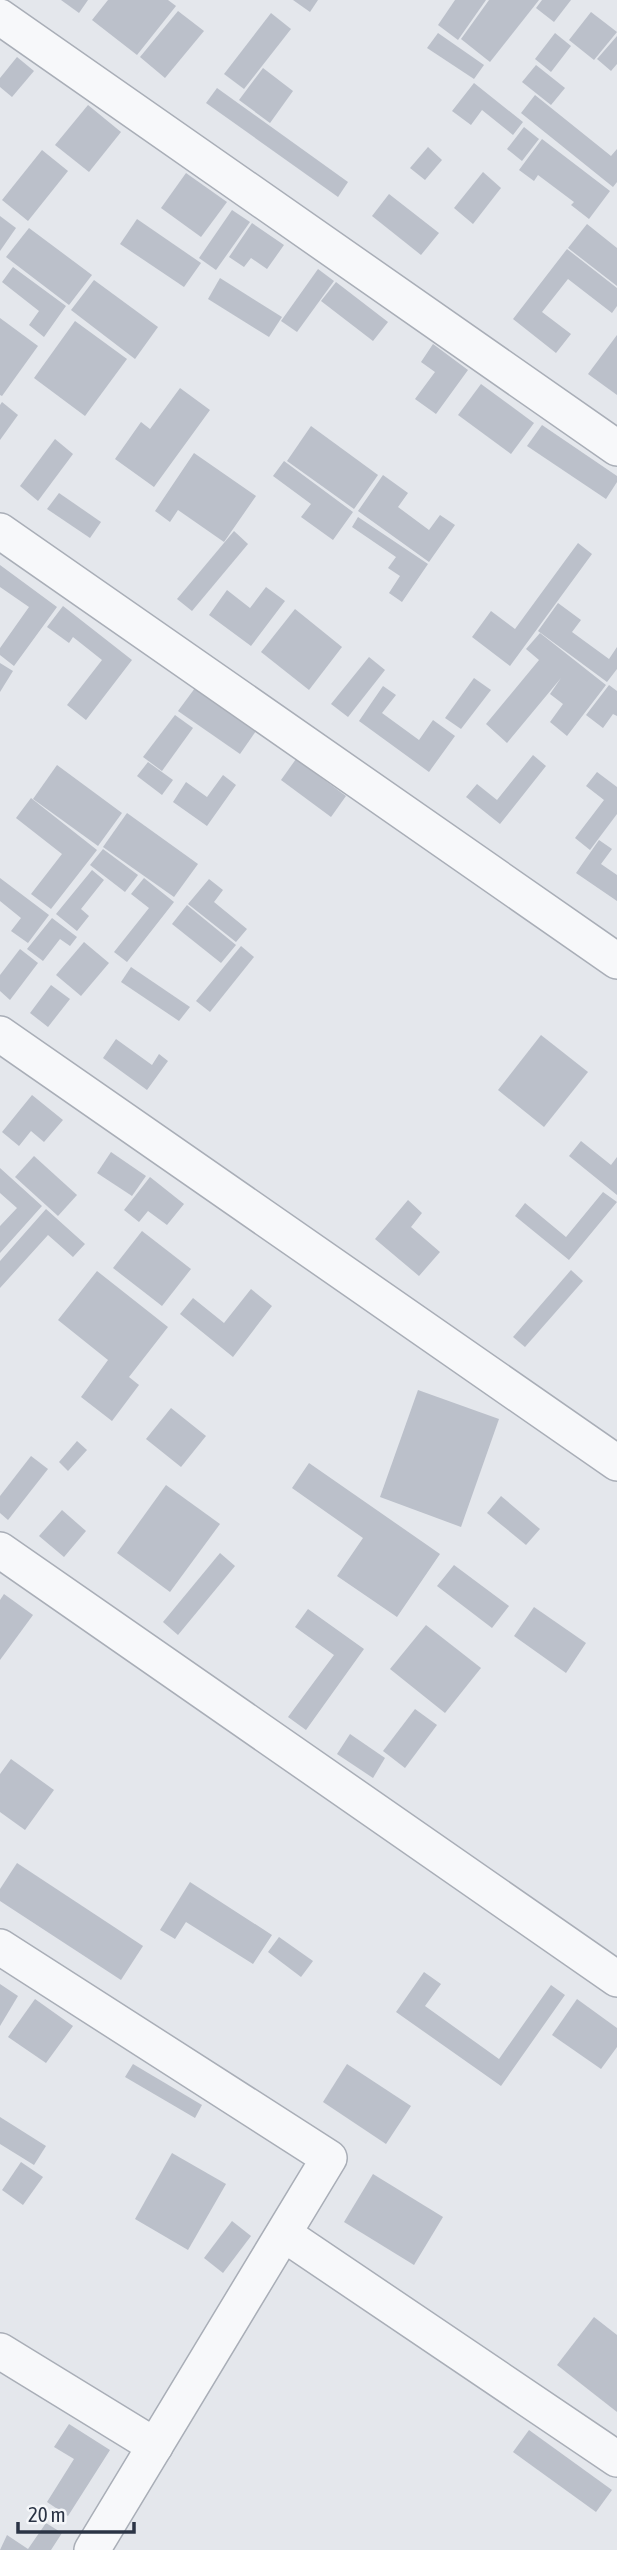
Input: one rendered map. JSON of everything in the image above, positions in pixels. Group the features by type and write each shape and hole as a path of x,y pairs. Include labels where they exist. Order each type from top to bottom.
{"street":[{"path":"0,17 617,448"},
{"path":"0,531 617,961"},
{"path":"0,1034 617,1463"},
{"path":"0,1550 617,1979"},
{"path":"0,1947 329,2158 92,2550"},
{"path":"284,2234 617,2459"},
{"path":"0,2351 155,2446"}],"building":[{"path":"61,0 88,0 79,13"},
{"path":"108,0 168,0 176,6 137,55 92,20"},
{"path":"293,0 318,0 310,12"},
{"path":"455,0 486,0 458,40 438,25"},
{"path":"489,0 539,0 490,62 461,39"},
{"path":"542,0 571,0 554,22 536,8"},
{"path":"178,11 204,31 165,78 140,57"},
{"path":"591,12 617,32 594,60 569,40"},
{"path":"271,13 291,29 244,89 224,74"},
{"path":"438,33 484,65 474,79 427,48"},
{"path":"555,33 571,46 551,72 535,59"},
{"path":"617,36 617,64 611,71 597,59"},
{"path":"17,57 34,71 12,97 0,87 0,78"},
{"path":"536,65 565,88 551,105 522,82"},
{"path":"263,68 293,91 270,123 239,100"},
{"path":"474,83 523,122 513,135 482,110 471,125 452,111"},
{"path":"217,88 348,182 338,197 206,103"},
{"path":"535,95 611,156 617,149 617,182 613,187 521,113"},
{"path":"88,105 121,132 89,172 55,145"},
{"path":"524,127 539,139 522,161 507,149"},
{"path":"542,139 610,191 589,219 571,205 574,202 538,175 534,181 519,170"},
{"path":"428,147 442,160 425,180 410,168"},
{"path":"42,150 68,171 28,221 2,200"},
{"path":"483,172 501,188 473,224 454,208"},
{"path":"186,173 227,202 201,237 161,208"},
{"path":"389,194 439,233 421,255 372,216"},
{"path":"232,210 250,222 216,270 199,258"},
{"path":"0,216 16,228 0,251"},
{"path":"137,219 201,263 184,287 120,244"},
{"path":"252,223 284,245 267,269 251,258 244,267 229,257"},
{"path":"587,224 617,248 617,286 568,248"},
{"path":"29,228 92,275 69,305 6,257"},
{"path":"567,249 617,288 617,306 612,313 568,279 542,312 571,334 556,353 513,319"},
{"path":"13,267 66,306 44,337 29,325 39,311 2,282"},
{"path":"318,269 334,281 297,332 281,321"},
{"path":"220,278 282,317 269,337 208,299"},
{"path":"94,280 158,327 135,359 71,310"},
{"path":"336,282 388,322 373,341 321,301"},
{"path":"0,318 38,346 2,396 0,395"},
{"path":"75,321 127,359 85,416 34,378"},
{"path":"617,335 617,395 588,374"},
{"path":"433,344 468,370 436,414 415,399 435,372 421,362"},
{"path":"481,384 534,423 511,454 458,415"},
{"path":"180,388 210,410 154,487 115,459 141,422 150,429"},
{"path":"2,402 18,415 0,440 0,405"},
{"path":"542,425 617,476 617,482 606,499 527,446"},
{"path":"311,426 378,475 354,509 287,461"},
{"path":"55,439 73,454 38,501 20,486"},
{"path":"194,453 256,496 224,542 178,510 170,522 155,511"},
{"path":"284,461 353,512 333,540 301,517 311,504 273,476"},
{"path":"383,475 408,493 398,507 429,530 440,515 455,525 429,562 358,511"},
{"path":"59,493 101,522 90,538 47,509"},
{"path":"358,517 428,564 402,602 389,593 400,576 388,568 396,557 352,527"},
{"path":"234,531 248,544 192,611 177,599"},
{"path":"578,543 592,554 510,666 472,637 491,611 515,629"},
{"path":"0,565 57,607 14,666 0,655 0,648 29,607 0,587"},
{"path":"266,587 285,601 251,646 209,615 227,590 250,608"},
{"path":"558,603 581,620 572,632 609,659 617,647 617,669 607,682 538,631"},
{"path":"63,606 132,660 86,720 67,705 102,660 73,637 69,643 47,627"},
{"path":"295,609 342,647 309,690 261,652"},
{"path":"540,633 606,685 567,736 550,722 563,704 550,694 561,678 507,743 486,724 539,660 526,649"},
{"path":"369,657 385,670 348,717 331,704"},
{"path":"0,663 13,671 0,692"},
{"path":"474,678 491,690 461,729 445,718"},
{"path":"609,685 617,691 617,716 613,714 603,728 586,715"},
{"path":"383,686 396,695 382,713 419,740 433,720 455,736 429,772 359,721"},
{"path":"195,688 256,731 240,754 178,711"},
{"path":"175,715 193,728 162,771 143,757"},
{"path":"533,755 546,766 500,824 466,797 477,784 497,800"},
{"path":"296,759 346,796 331,817 281,780"},
{"path":"148,762 173,780 162,795 137,776"},
{"path":"57,765 122,813 98,846 33,799"},
{"path":"597,772 617,787 617,814 590,850 575,838 604,800 586,786"},
{"path":"223,775 236,785 207,826 173,802 186,782 207,797"},
{"path":"31,798 97,850 51,909 31,894 62,854 16,818"},
{"path":"127,813 198,864 174,897 103,847"},
{"path":"599,840 612,849 601,864 617,875 617,901 576,873"},
{"path":"103,849 138,875 125,892 90,865"},
{"path":"92,870 104,880 81,909 89,916 77,931 56,914"},
{"path":"0,878 49,915 28,943 11,931 21,918 0,901"},
{"path":"144,878 174,902 127,962 114,952 149,908 131,894"},
{"path":"209,879 223,890 214,902 247,929 236,942 188,904"},
{"path":"187,905 236,945 221,963 172,924"},
{"path":"52,918 77,937 70,946 60,939 43,961 27,949"},
{"path":"84,942 109,963 81,996 56,975"},
{"path":"241,946 254,957 210,1012 196,1001"},
{"path":"20,949 38,963 10,1000 0,991 0,975"},
{"path":"131,967 190,1007 179,1021 121,982"},
{"path":"51,985 70,999 48,1027 30,1013"},
{"path":"541,1035 588,1072 544,1127 498,1090"},
{"path":"116,1039 152,1065 159,1054 168,1061 147,1090 103,1058"},
{"path":"32,1095 63,1120 44,1142 31,1131 19,1146 2,1132"},
{"path":"581,1141 611,1165 617,1157 617,1195 569,1156"},
{"path":"111,1152 146,1176 132,1196 97,1173"},
{"path":"34,1156 77,1195 58,1216 15,1177"},
{"path":"0,1168 42,1206 0,1253 0,1226 17,1208 0,1193"},
{"path":"150,1177 184,1204 167,1225 148,1211 139,1222 124,1210"},
{"path":"603,1192 617,1202 569,1260 515,1216 525,1203 566,1237"},
{"path":"408,1200 422,1213 411,1227 440,1252 419,1276 375,1239"},
{"path":"46,1209 85,1244 73,1257 48,1235 0,1288 0,1261"},
{"path":"142,1231 191,1269 162,1306 113,1268"},
{"path":"571,1270 583,1281 525,1347 513,1337"},
{"path":"97,1271 168,1327 129,1377 139,1385 112,1421 81,1397 108,1360 58,1320"},
{"path":"251,1289 272,1306 233,1357 180,1314 193,1298 224,1323"},
{"path":"418,1390 499,1419 461,1527 380,1497"},
{"path":"171,1408 206,1436 181,1467 146,1439"},
{"path":"77,1441 87,1450 68,1471 59,1462"},
{"path":"31,1456 48,1469 8,1520 0,1513 0,1496"},
{"path":"309,1463 440,1554 397,1617 337,1576 363,1538 292,1488"},
{"path":"166,1485 220,1524 170,1592 117,1553"},
{"path":"501,1496 540,1529 526,1545 487,1513"},
{"path":"62,1510 86,1531 64,1557 39,1536"},
{"path":"220,1553 235,1566 178,1635 163,1622"},
{"path":"454,1565 509,1606 492,1628 437,1586"},
{"path":"4,1594 33,1615 0,1660 0,1600"},
{"path":"534,1607 586,1643 566,1673 514,1636"},
{"path":"308,1609 364,1649 306,1730 288,1717 334,1655 295,1627"},
{"path":"426,1625 481,1668 445,1713 390,1669"},
{"path":"415,1709 437,1725 405,1768 383,1751"},
{"path":"350,1734 385,1758 373,1778 337,1754"},
{"path":"11,1759 54,1790 25,1830 0,1812 0,1774"},
{"path":"17,1863 143,1946 121,1980 0,1901 0,1889"},
{"path":"190,1882 272,1935 253,1964 186,1922 175,1939 160,1930"},
{"path":"279,1937 313,1961 301,1977 268,1952"},
{"path":"424,1972 441,1984 425,2006 499,2059 551,1985 565,1995 501,2086 396,2012"},
{"path":"0,1984 18,1996 0,2026"},
{"path":"35,1999 73,2026 46,2063 8,2037"},
{"path":"577,1999 617,2028 617,2047 601,2069 552,2035"},
{"path":"133,2064 202,2105 195,2118 125,2077"},
{"path":"347,2064 411,2106 386,2144 323,2102"},
{"path":"0,2117 46,2146 34,2165 0,2144"},
{"path":"172,2153 226,2184 188,2250 135,2219"},
{"path":"21,2162 43,2177 23,2205 2,2190"},
{"path":"373,2174 443,2217 414,2265 344,2222"},
{"path":"232,2221 251,2236 223,2273 204,2258"},
{"path":"594,2317 617,2335 617,2412 557,2365"},
{"path":"69,2424 110,2450 68,2516 47,2502 74,2459 54,2447"},
{"path":"529,2430 612,2490 596,2512 513,2452"},
{"path":"46,2523 62,2533 51,2550 0,2550 7,2535 28,2549"}]}
